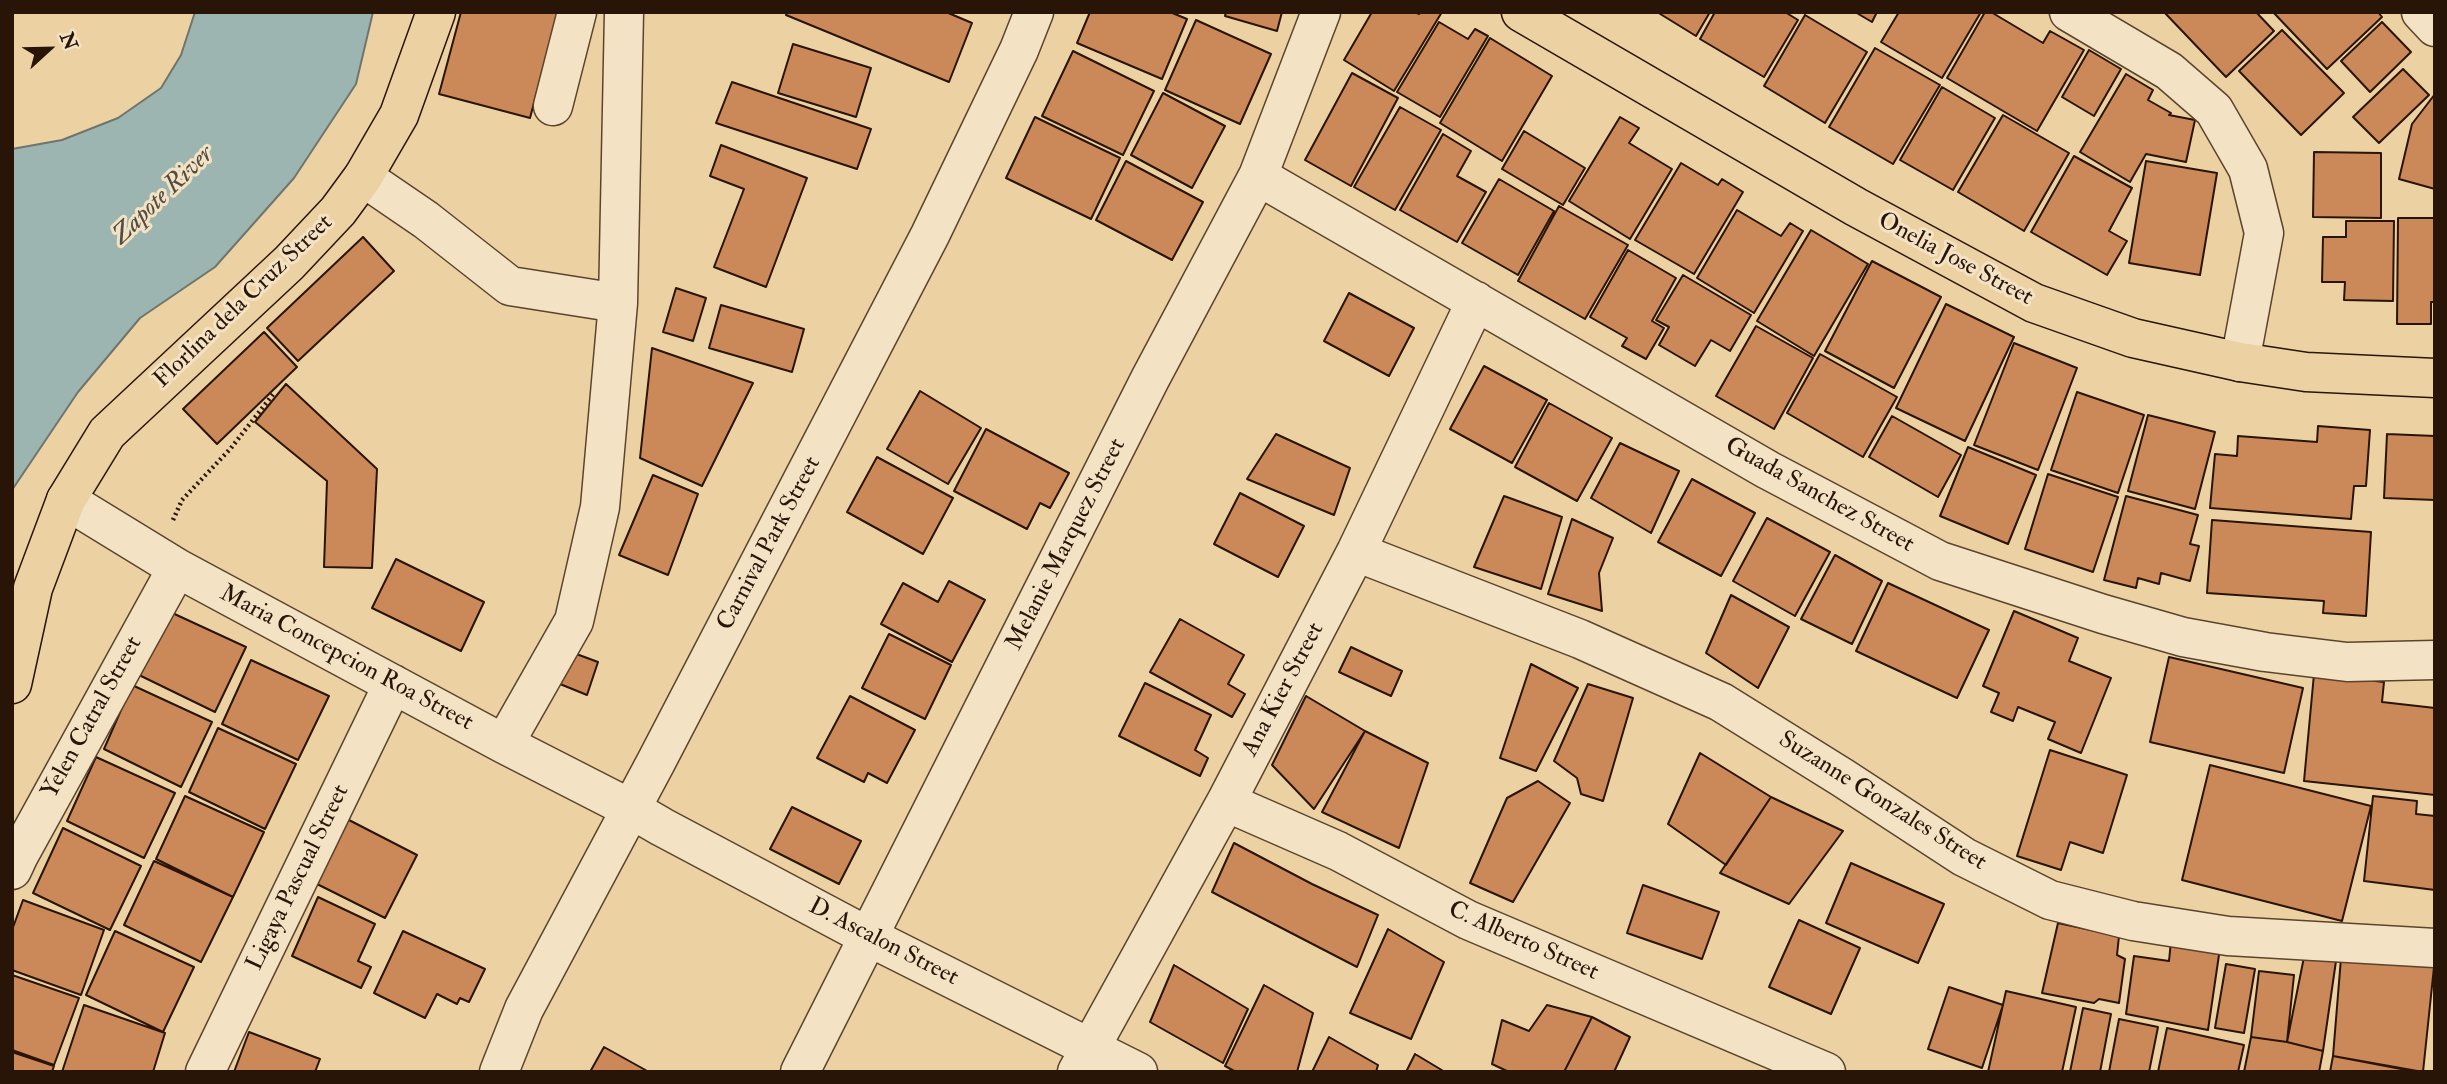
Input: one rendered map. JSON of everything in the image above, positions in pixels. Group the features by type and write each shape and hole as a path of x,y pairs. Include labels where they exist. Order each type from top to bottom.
{"main road":[{"name":"Florlina dela Cruz Street","path":"12,684 33,588 66,500 107,433 289,263 338,211 363,177 399,115 436,12"},
{"name":"Onelia Jose Street","path":"1521,12 1844,200 2034,303 2133,338 2240,362 2305,372 2435,378"}],"street":[{"path":"553,106 577,12"},
{"path":"504,744 574,621 600,507 618,303 624,12"},
{"name":"Carnival Park Street","path":"499,1072 524,1009 930,235 1019,50 1034,12"},
{"name":"Melanie Marquez Street","path":"800,1072 1150,379 1258,176 1321,12"},
{"path":"2069,12 2169,71 2214,110 2248,169 2264,233 2240,362"},
{"path":"2421,12 2435,27"},
{"name":"Guada Sanchez Street","path":"1258,176 1768,470 1940,561 2183,637 2265,652 2347,662 2435,660"},
{"path":"363,177 426,220 510,286 618,303"},
{"name":"Ana Kier Street","path":"1083,1059 1226,802 1356,552 1476,301"},
{"name":"Maria Concepcion Roa Street","path":"66,500 167,562 504,744 631,809"},
{"name":"Suzanne Gonzales Street","path":"1356,552 1580,639 1721,702 1964,857 2050,900 2133,921 2228,936 2435,948"},
{"name":"Yelen Catral Street","path":"12,870 167,562"},
{"name":"Ligaya Pascual Street","path":"205,1072 393,684"},
{"name":"C. Alberto Street","path":"1226,802 1338,851 1468,920 1826,1072"},
{"name":"D. Ascalon Street","path":"631,809 869,937 1083,1059 1138,1072"}],"path":[{"path":"167,562 182,500 231,448 274,393"}],"water":[{"name":"Zapote River","path":"195,12 373,12 356,84 294,178 215,267 140,318 78,392 12,490 12,149 62,140 118,118 161,88 181,55"}],"building":[{"path":"461,12 558,12 530,118 439,94"},
{"path":"787,12 946,12 972,23 949,82 786,15"},
{"path":"1090,12 1170,12 1187,19 1162,79 1077,43"},
{"path":"1226,12 1282,12 1277,31 1225,16"},
{"path":"1372,12 1442,12 1394,91 1344,60"},
{"path":"1657,12 1710,12 1696,36"},
{"path":"1715,12 1785,12 1798,20 1764,77 1700,39"},
{"path":"1855,12 1877,12 1872,22"},
{"path":"1899,12 1981,12 1942,78 1881,42"},
{"path":"1985,12 1991,12 2043,43 2050,31 2084,50 2037,131 1947,78"},
{"path":"2164,12 2256,12 2274,31 2226,77"},
{"path":"2273,12 2378,12 2382,17 2327,69"},
{"path":"1805,15 1867,52 1825,123 1764,86"},
{"path":"1196,20 1271,54 1240,124 1165,90"},
{"path":"1439,22 1468,39 1475,29 1488,36 1440,117 1397,92"},
{"path":"2382,22 2411,52 2370,92 2341,61"},
{"path":"2282,30 2344,93 2301,135 2239,71"},
{"path":"1490,38 1552,76 1502,161 1440,123"},
{"path":"793,44 871,68 856,117 778,93"},
{"path":"1875,48 1940,85 1893,164 1829,127"},
{"path":"2089,50 2121,69 2094,116 2062,97"},
{"path":"1073,51 1154,91 1123,155 1042,116"},
{"path":"2403,69 2429,95 2379,143 2353,117"},
{"path":"1352,73 1398,98 1351,186 1305,160"},
{"path":"2126,74 2153,90 2148,100 2171,113 2169,115 2195,120 2186,162 2146,154 2130,182 2080,152"},
{"path":"732,82 871,129 857,169 716,123"},
{"path":"1942,87 1995,118 1953,190 1900,160"},
{"path":"1163,93 1225,126 1192,188 1131,155"},
{"path":"2435,94 2435,189 2399,179 2412,124"},
{"path":"1400,107 1441,130 1395,210 1354,187"},
{"path":"2003,115 2069,153 2024,231 1958,192"},
{"path":"1035,117 1120,158 1091,219 1006,178"},
{"path":"1620,117 1639,128 1629,143 1672,169 1630,239 1569,201"},
{"path":"1524,131 1585,168 1563,205 1502,169"},
{"path":"1443,134 1471,151 1457,176 1486,192 1457,242 1400,210"},
{"path":"721,145 807,178 766,287 714,267 744,189 710,176"},
{"path":"2314,152 2381,153 2381,218 2313,217"},
{"path":"2074,156 2132,188 2109,231 2127,241 2107,275 2031,232"},
{"path":"1126,161 1203,202 1172,260 1096,220"},
{"path":"2146,161 2217,173 2200,275 2129,263"},
{"path":"1681,163 1718,185 1722,179 1743,192 1694,274 1635,240"},
{"path":"1499,179 1554,211 1518,275 1462,243"},
{"path":"1559,206 1628,245 1585,319 1518,281"},
{"path":"1737,210 1781,236 1790,223 1803,231 1754,313 1697,278"},
{"path":"2398,218 2435,218 2435,302 2431,302 2431,324 2397,324"},
{"path":"2346,221 2394,221 2393,301 2344,300 2345,282 2322,282 2323,237 2346,237"},
{"path":"1811,230 1868,264 1814,356 1757,321"},
{"path":"363,237 394,271 298,361 267,328"},
{"path":"1628,250 1676,278 1652,321 1664,328 1646,359 1622,346 1627,338 1590,317"},
{"path":"1872,261 1941,297 1894,388 1825,351"},
{"path":"1683,275 1751,315 1730,351 1711,340 1695,366 1659,345 1669,327 1656,320"},
{"path":"676,288 706,298 693,341 663,332"},
{"path":"1349,293 1414,328 1389,376 1324,341"},
{"path":"1946,304 2014,337 1965,441 1896,408"},
{"path":"721,305 804,329 792,372 709,348"},
{"path":"1756,326 1813,358 1774,429 1716,396"},
{"path":"264,332 297,367 217,444 183,409"},
{"path":"2014,343 2077,368 2038,470 1974,445"},
{"path":"652,348 753,383 702,486 640,458"},
{"path":"1820,354 1897,397 1863,457 1787,413"},
{"path":"1484,366 1547,400 1512,463 1450,429"},
{"path":"286,384 377,469 372,568 324,567 327,481 255,422"},
{"path":"920,391 981,428 948,484 887,449"},
{"path":"2077,392 2144,415 2118,493 2051,470"},
{"path":"1549,403 1612,438 1577,501 1515,467"},
{"path":"2148,415 2215,432 2195,509 2128,491"},
{"path":"1892,416 1961,455 1938,497 1869,457"},
{"path":"2318,426 2370,430 2366,486 2354,486 2351,519 2210,508 2215,454 2237,456 2238,436 2317,442"},
{"path":"986,429 1069,473 1050,508 1040,503 1027,529 954,491"},
{"path":"1276,434 1350,468 1334,515 1247,479"},
{"path":"2387,434 2435,436 2435,500 2384,498"},
{"path":"1620,443 1679,471 1651,533 1591,498"},
{"path":"1968,447 2036,475 2008,544 1940,516"},
{"path":"877,457 953,498 923,554 847,512"},
{"path":"2048,474 2118,497 2093,572 2025,549"},
{"path":"653,475 698,494 668,575 619,555"},
{"path":"1692,479 1755,513 1721,576 1658,542"},
{"path":"1240,493 1304,526 1278,577 1214,544"},
{"path":"1504,496 1562,517 1541,589 1474,567"},
{"path":"2126,496 2198,515 2190,544 2199,546 2190,581 2161,573 2159,584 2138,578 2136,588 2104,580"},
{"path":"1767,518 1830,552 1795,616 1733,581"},
{"path":"1572,519 1613,538 1599,573 1602,611 1548,594"},
{"path":"2212,520 2371,532 2366,616 2323,613 2324,601 2207,593"},
{"path":"1835,555 1882,581 1852,644 1801,619"},
{"path":"396,559 484,602 461,651 372,608"},
{"path":"949,581 985,600 952,662 881,624 903,583 938,602"},
{"path":"1888,583 1989,630 1957,698 1856,651"},
{"path":"1731,595 1789,627 1758,688 1706,653"},
{"path":"168,611 246,647 215,712 139,675"},
{"path":"2014,611 2078,638 2069,661 2111,678 2081,753 2048,739 2055,722 2018,707 2013,721 1991,712 1999,693 1983,686"},
{"path":"1180,619 1244,655 1228,684 1245,694 1232,717 1150,672"},
{"path":"889,634 951,665 925,719 862,688"},
{"path":"1351,647 1402,671 1391,696 1339,672"},
{"path":"571,652 598,662 587,695 560,684"},
{"path":"2169,657 2303,688 2284,773 2150,742"},
{"path":"251,660 329,696 298,760 222,724"},
{"path":"1531,664 1578,688 1536,771 1500,758"},
{"path":"2314,674 2384,682 2382,702 2435,708 2435,795 2304,781"},
{"path":"1145,683 1211,715 1195,750 1208,758 1200,776 1119,736"},
{"path":"1588,684 1633,698 1603,801 1581,794 1577,778 1554,761"},
{"path":"132,685 212,722 181,787 104,749"},
{"path":"850,696 915,730 887,783 868,773 864,782 817,758"},
{"path":"1306,696 1365,731 1314,809 1272,765"},
{"path":"218,728 296,764 265,829 189,792"},
{"path":"1365,731 1428,763 1399,848 1322,812"},
{"path":"2050,750 2127,775 2103,853 2070,842 2061,870 2017,856"},
{"path":"1700,753 1771,797 1726,865 1668,824"},
{"path":"96,757 175,793 144,858 67,821"},
{"path":"2210,765 2371,806 2342,921 2182,880"},
{"path":"1538,781 1570,803 1513,902 1470,883 1507,798"},
{"path":"185,796 264,832 233,897 156,859"},
{"path":"2373,796 2417,801 2416,814 2435,816 2435,890 2364,881"},
{"path":"1771,797 1843,831 1789,904 1720,873"},
{"path":"792,807 861,841 839,884 770,849"},
{"path":"347,819 417,855 385,918 315,883"},
{"path":"63,828 141,866 110,930 33,893"},
{"path":"1234,843 1378,915 1357,967 1212,892"},
{"path":"154,861 233,897 201,962 124,925"},
{"path":"1851,863 1944,904 1918,963 1826,923"},
{"path":"1643,885 1719,912 1702,959 1627,933"},
{"path":"318,897 375,924 358,961 371,967 361,988 292,956"},
{"path":"23,900 104,930 81,995 12,970 12,930"},
{"path":"1799,920 1860,948 1831,1014 1769,987"},
{"path":"2058,923 2119,936 2117,955 2125,959 2119,1003 2099,999 2094,1003 2042,993"},
{"path":"1388,929 1444,962 1411,1039 1350,1013"},
{"path":"115,931 194,967 163,1032 86,995"},
{"path":"403,931 485,969 469,1002 460,998 457,1004 437,994 425,1018 374,993"},
{"path":"2171,941 2220,948 2208,1030 2126,1014 2134,956 2169,961"},
{"path":"2304,957 2336,961 2323,1051 2287,1042"},
{"path":"2341,958 2434,967 2423,1072 2333,1056"},
{"path":"2226,964 2255,969 2244,1033 2215,1028"},
{"path":"1174,965 1248,1009 1223,1063 1150,1022"},
{"path":"2259,971 2294,975 2287,1042 2251,1037"},
{"path":"12,975 79,998 54,1065 12,1050"},
{"path":"1264,985 1313,1013 1297,1072 1236,1072 1225,1066"},
{"path":"1949,987 2003,1005 1982,1068 1928,1049"},
{"path":"2006,991 2076,1007 2062,1072 1988,1072"},
{"path":"84,1005 165,1033 153,1072 62,1072"},
{"path":"1547,1005 1592,1017 1564,1072 1509,1072 1492,1064 1502,1020 1529,1031"},
{"path":"2083,1008 2111,1014 2100,1072 2070,1072"},
{"path":"1592,1017 1630,1037 1614,1072 1564,1072"},
{"path":"2119,1019 2158,1027 2149,1072 2109,1072"},
{"path":"2167,1028 2244,1045 2238,1072 2158,1072"},
{"path":"249,1032 320,1059 315,1072 234,1072"},
{"path":"1329,1037 1378,1065 1376,1072 1312,1072"},
{"path":"2251,1037 2323,1051 2319,1072 2244,1072"},
{"path":"604,1047 649,1072 590,1072"},
{"path":"12,1052 54,1066 52,1072 12,1072"},
{"path":"1415,1054 1445,1072 1406,1072"},
{"path":"2333,1056 2417,1072 2330,1072"}]}
